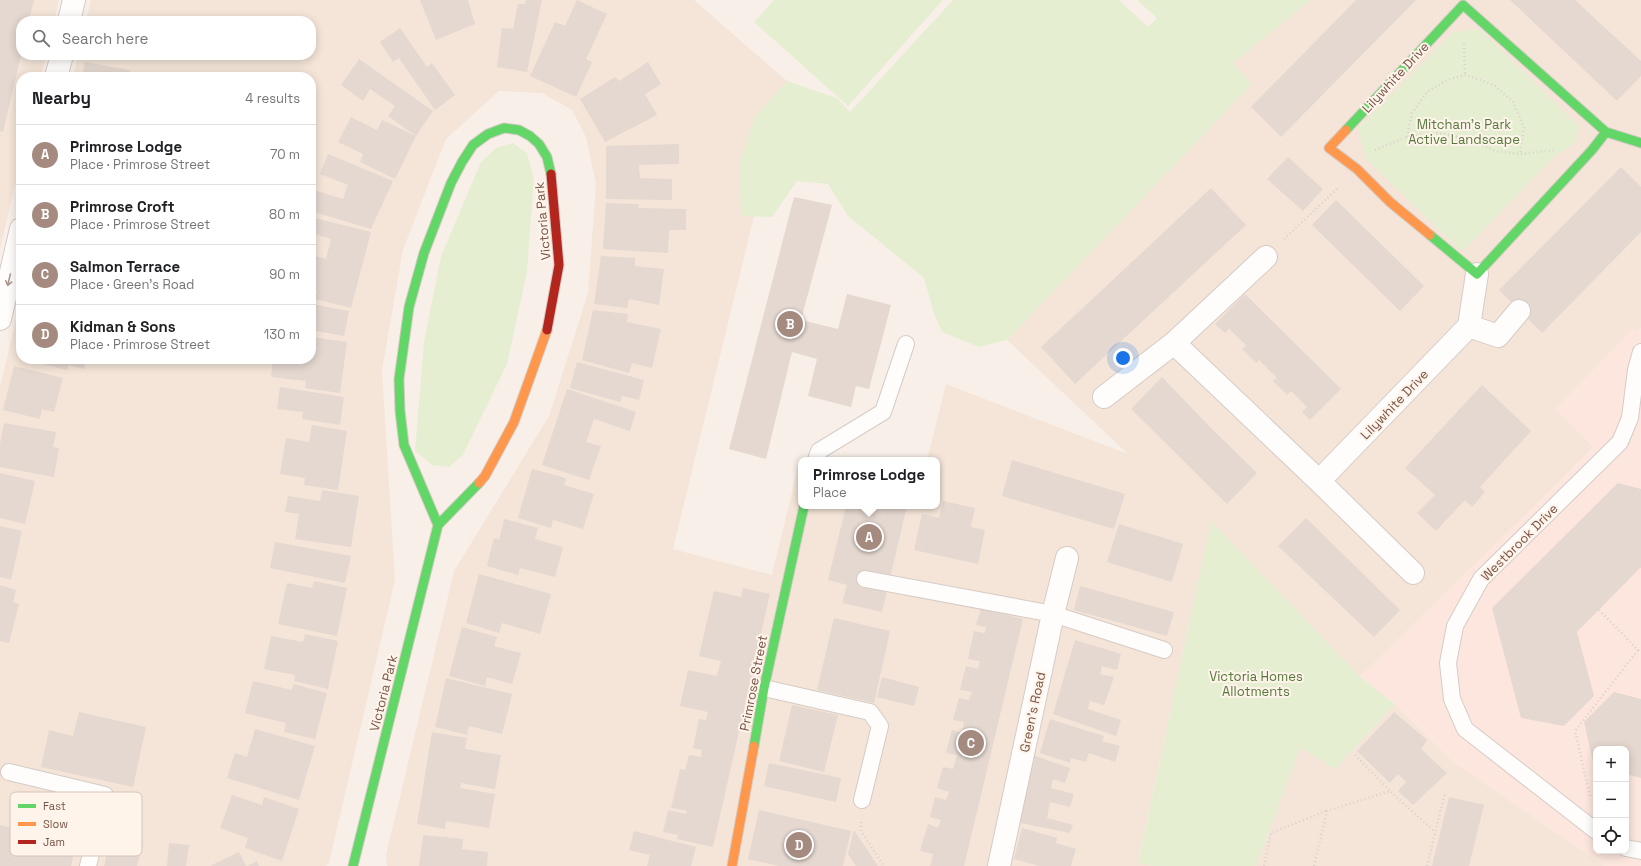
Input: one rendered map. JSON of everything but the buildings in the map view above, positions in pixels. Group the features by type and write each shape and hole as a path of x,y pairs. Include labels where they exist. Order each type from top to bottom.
{"street":[{"path":"71,16 74,0"},
{"name":"Lilywhite Drive","path":"1477,274 1390,202 1347,160 1329,148 1463,5 1606,132 1641,143"},
{"path":"57,72 61,60"},
{"name":"Victoria Park","path":"353,866 438,525 485,476 514,422 549,323 559,265 553,180 547,157 539,144 530,136 519,130 504,128 488,134 473,145 462,162 451,182 426,246 410,307 399,378 400,410 404,444 438,525"},
{"path":"1519,311 1498,336 1469,326 1477,274 1592,150 1606,132"},
{"path":"0,319 16,250"},
{"path":"1104,397 1174,343 1266,257"},
{"name":"Lilywhite Drive","path":"1319,481 1469,326"},
{"path":"1174,343 1319,481 1412,573"},
{"name":"Primrose Street","path":"732,866 764,688 803,509"},
{"name":"Green's Road","path":"998,866 1067,558"}],"lane":[{"path":"817,457 819,451 883,412 906,344"},
{"name":"Westbrook Drive","path":"1593,829 1465,729 1452,699 1448,663 1455,626 1481,579 1620,442 1630,418 1636,370 1641,352"},
{"path":"865,579 1054,614 1164,650"},
{"path":"764,688 870,712 880,726 862,800"},
{"path":"9,772 92,792"},
{"path":"1629,849 1641,851"},
{"path":"88,866 90,856"}],"path":[{"path":"1407,137 1412,113 1427,92 1447,80 1465,75 1494,86 1513,102 1524,127 1520,154"},
{"path":"1347,160 1383,148 1407,137 1437,133 1468,139 1496,151 1520,154 1553,150 1574,144 1592,150"},
{"path":"1266,257 1357,169"},
{"path":"1592,804 1575,731 1639,650 1599,610"},
{"path":"1355,755 1390,791 1435,832"},
{"path":"1264,866 1271,833 1327,811 1390,791"},
{"path":"1427,866 1445,793"},
{"path":"862,800 861,831 884,866"},
{"path":"1314,866 1327,811"}],"shaded area":[{"path":"0,0 59,0 55,16 16,16 16,60 45,60 42,72 16,72 16,181 0,249"},
{"path":"91,0 694,0 787,81 673,549 772,575 798,467 798,509 940,509 940,457 928,457 946,384 1128,454 1007,340 1252,84 1233,63 1311,0 1641,0 1641,328 1637,332 1633,328 1593,448 1360,677 1211,521 1138,862 1154,866 387,866 386,855 454,571 549,416 588,293 596,184 586,137 572,110 542,93 499,91 446,139 403,250 382,370 395,580 329,863 326,866 0,866 0,387 16,319 16,364 316,364 316,72 74,72 77,60 316,60 316,16 87,16"},
{"path":"1633,328 1637,332 1641,328 1641,866 1605,866 1453,762 1395,704 1360,677 1593,448 1555,409"},
{"path":"1395,704 1453,762 1605,866 1256,866 1300,748 1335,768"}],"green space":[{"path":"774,0 943,0 848,106 754,22"},
{"path":"953,0 1119,0 1148,27 1157,18 1137,0 1311,0 1233,63 1252,84 1007,340 979,347 942,332 934,314 924,278 848,216 828,184 797,181 772,217 741,216 739,165 755,116 787,81 837,98 850,112"},
{"name":"Mitcham’s Park Active Landscape","path":"1480,29 1580,127 1574,144 1555,156 1466,248 1460,250 1366,159 1358,128 1453,32"},
{"path":"513,143 527,153 534,179 527,272 507,364 463,455 449,467 432,465 415,451 424,341 441,256 481,162 496,148"},
{"name":"Victoria Homes Allotments","path":"1211,521 1360,677 1395,704 1335,769 1300,748 1256,866 1154,866 1138,863"}],"traffic: fast":[{"path":"1346,130 1463,5 1606,132 1641,143"},
{"path":"438,525 404,445 400,411 399,379 409,307 424,253 451,183 462,162 473,145 488,134 504,128 519,130 530,136 539,144 547,157 551,174"},
{"path":"1430,235 1477,274 1592,150 1606,132"},
{"path":"353,866 438,525 479,483"},
{"path":"754,746 764,688 803,509"}],"traffic: slow":[{"path":"1346,130 1329,148 1357,169 1390,202 1430,235"},
{"path":"479,483 485,476 514,422 547,330"},
{"path":"732,866 754,746"}],"traffic: jam":[{"path":"547,330 559,265 551,174"}],"place":[{"name":"Primrose Croft","path":"790,324"},
{"name":"Primrose Lodge","path":"869,537"},
{"name":"Salmon Terrace","path":"971,743"},
{"name":"Kidman & Sons","path":"799,845"}]}
